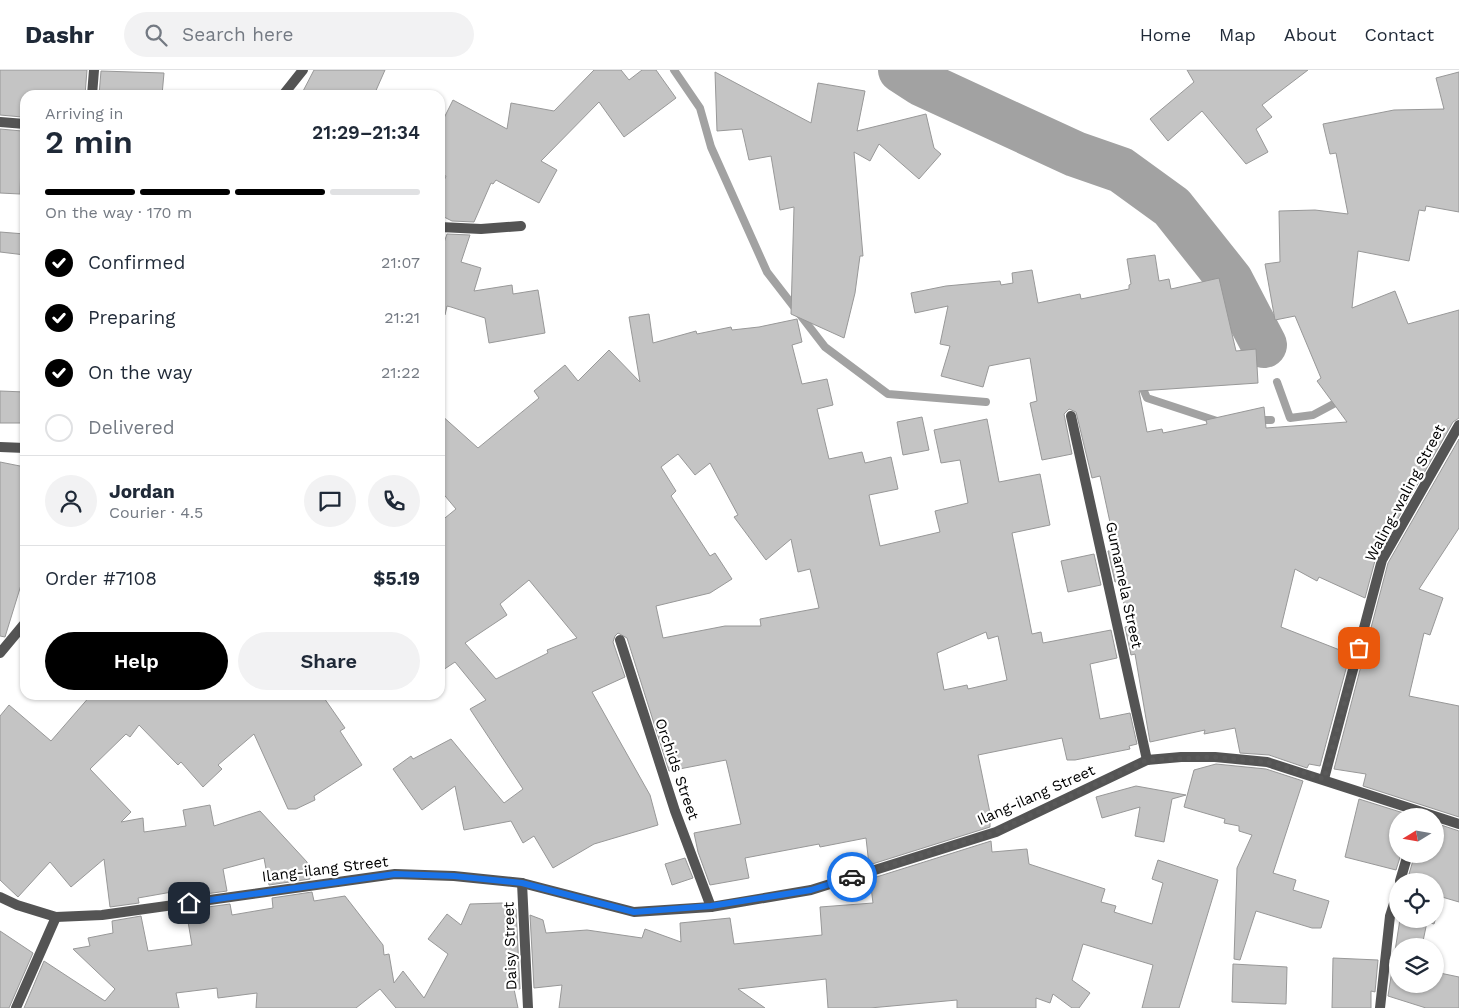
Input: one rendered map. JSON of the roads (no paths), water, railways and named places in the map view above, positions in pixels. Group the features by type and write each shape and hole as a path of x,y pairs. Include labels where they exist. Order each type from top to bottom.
{"street":[{"path":"92,90 94,70"},
{"path":"286,90 303,70"},
{"path":"0,122 20,124"},
{"path":"445,226 481,229 521,226"},
{"name":"Gumamela Street","path":"1071,416 1147,760"},
{"name":"Waling-waling Street","path":"1324,779 1382,560 1459,425"},
{"path":"0,447 20,448"},
{"path":"0,653 20,628"},
{"name":"Orchids Street","path":"620,640 672,802 711,906"},
{"name":"Ilang-ilang Street","path":"0,897 17,905 56,916 102,915 395,874 454,876 522,883 634,912 711,906 811,890 996,832 1147,760 1214,757 1267,762 1324,779 1406,808"},
{"name":"Ilang-ilang Street","path":"1444,820 1459,824"},
{"name":"Daisy Street","path":"522,883 528,1008"},
{"path":"16,1008 56,916"},
{"path":"1380,1008 1389,925"}],"waterway":[{"path":"674,70 700,108 711,147 767,272 825,347 888,394 986,402"},
{"path":"901,70 921,83 1075,154 1121,170 1172,207 1230,280 1264,345"},
{"path":"1140,382 1147,398 1217,421"},
{"path":"1277,382 1290,418 1313,415 1341,400"},
{"path":"1256,420 1271,420"}]}
